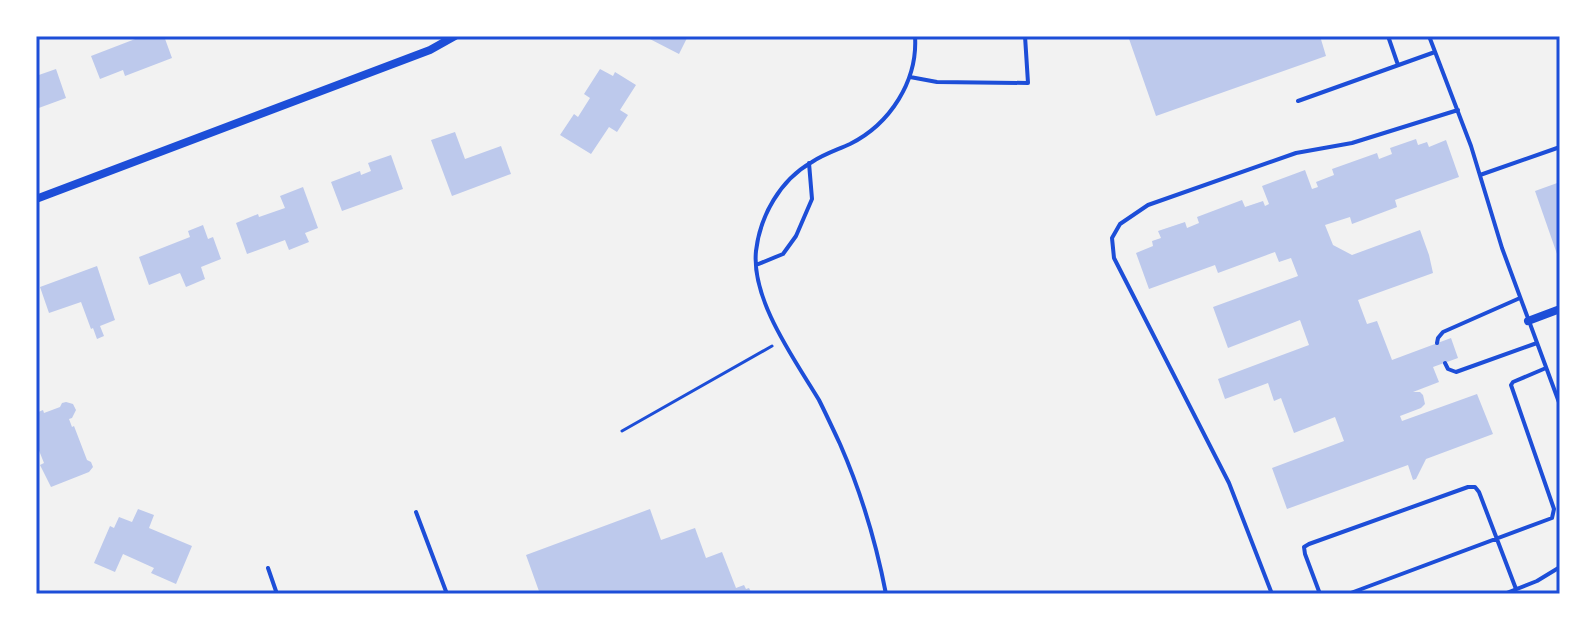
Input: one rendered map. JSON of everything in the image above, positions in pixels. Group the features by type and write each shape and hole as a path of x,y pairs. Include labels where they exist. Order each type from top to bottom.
{"street":[{"path":"36,199 430,50 455,36"},
{"path":"1528,321 1560,309"}],"lane":[{"path":"886,594 865,505 820,403 772,321 755,254 771,202 794,176 809,163 850,144 875,128 890,114 912,69 915,36"},
{"path":"909,77 937,82 1028,83 1025,36"},
{"path":"1388,36 1398,65"},
{"path":"1429,36 1458,110 1502,248 1560,405"},
{"path":"1298,101 1435,52"},
{"path":"1272,594 1229,483 1114,258 1112,238 1120,224 1148,205 1296,153 1352,143 1458,110"},
{"path":"1480,175 1560,147"},
{"path":"756,265 783,254 796,236 812,199 809,163"},
{"path":"1437,343 1443,332 1520,298"},
{"path":"1445,363 1448,369 1456,372 1537,343"},
{"path":"1348,594 1548,521 1554,509 1511,385 1546,368"},
{"path":"1320,594 1304,547 1468,487 1475,487 1479,492 1516,589"},
{"path":"416,512 447,594"},
{"path":"1504,594 1537,581 1560,567"},
{"path":"268,568 277,594"}],"path":[{"path":"622,431 782,340"}],"building":[{"path":"143,36 164,36 172,58 125,76 123,70 100,79 91,56"},
{"path":"644,36 688,36 679,54"},
{"path":"1128,36 1320,36 1326,56 1156,116"},
{"path":"56,69 66,98 36,109 36,76"},
{"path":"600,69 613,76 615,72 636,85 620,110 628,115 617,132 609,127 591,154 560,135 574,114 578,117 590,98 584,94"},
{"path":"455,132 465,159 501,146 511,174 452,196 431,140"},
{"path":"1416,139 1418,145 1427,142 1429,147 1446,140 1459,177 1395,200 1397,207 1352,224 1350,217 1325,225 1333,245 1352,255 1420,230 1433,273 1358,300 1367,324 1377,321 1392,360 1451,338 1458,358 1433,367 1439,382 1413,392 1423,395 1425,404 1400,416 1402,421 1477,394 1493,434 1426,459 1416,479 1413,480 1408,465 1287,509 1272,468 1344,441 1335,417 1294,433 1281,398 1274,401 1268,383 1225,399 1218,379 1309,345 1300,320 1228,348 1213,307 1298,276 1291,258 1279,262 1275,252 1218,273 1215,265 1149,289 1136,253 1153,246 1152,241 1161,238 1158,231 1185,222 1187,228 1199,223 1197,217 1242,200 1245,207 1263,201 1265,206 1269,204 1262,186 1305,170 1312,189 1318,187 1316,182 1334,175 1332,169 1377,153 1379,159 1392,154 1390,148"},
{"path":"391,155 403,189 342,211 331,182 360,171 361,175 371,171 368,163"},
{"path":"1560,182 1560,253 1557,254 1535,191"},
{"path":"303,187 318,228 305,233 309,242 289,250 285,240 247,254 236,223 285,208 280,196"},
{"path":"203,225 208,239 213,237 221,259 201,267 205,279 186,287 180,273 149,285 139,257 190,237 188,231"},
{"path":"97,266 115,320 100,326 104,336 97,339 81,302 49,313 40,287"},
{"path":"66,402 73,404 76,410 69,419 93,467 89,472 51,487 40,465 44,463 36,443 36,413 43,410 44,413"},
{"path":"138,509 154,515 149,528 192,546 176,584 151,573 154,568 123,554 115,572 94,563 110,526 114,528 119,517 132,522"},
{"path":"650,509 661,540 695,528 706,558 722,552 736,588 744,585 752,594 540,594 526,555"}]}
